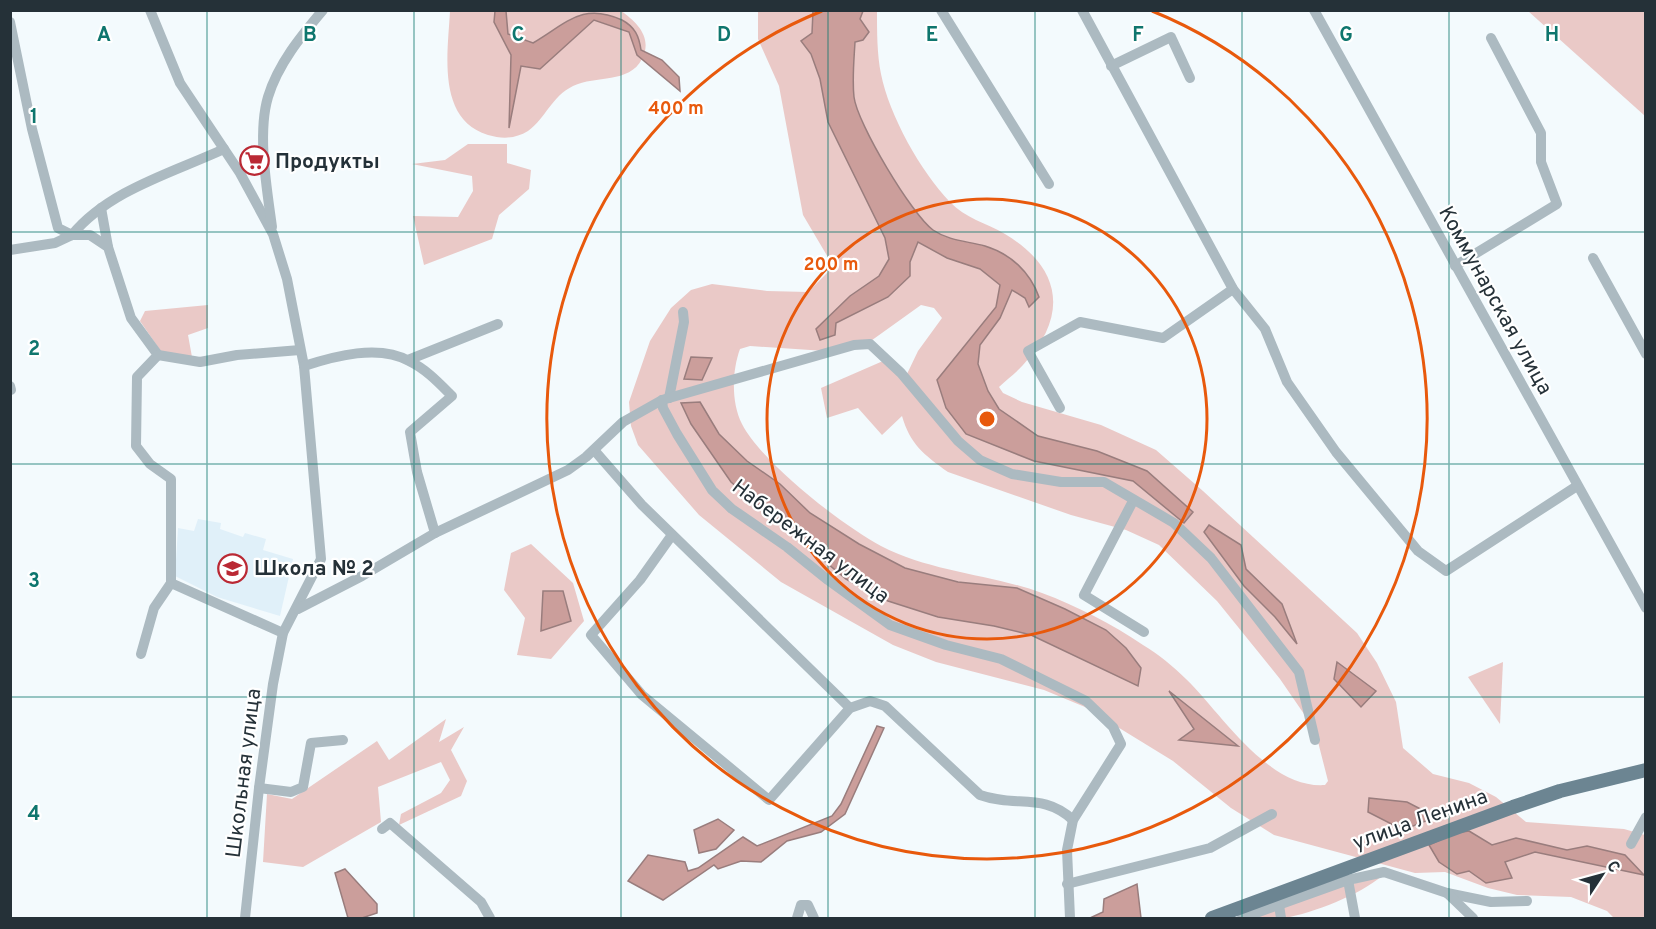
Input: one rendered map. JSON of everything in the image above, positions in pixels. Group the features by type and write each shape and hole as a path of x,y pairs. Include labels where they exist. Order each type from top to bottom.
{"main road":[{"name":"улица Ленина","path":"1212,918 1560,791 1646,770"}],"street":[{"name":"Школьная улица","path":"150,10 180,83 224,150 273,234"},
{"name":"Школьная улица","path":"245,918 273,684 284,633 321,559 304,366 287,279 273,234 266,177 266,104 275,80 288,56 323,10"},
{"path":"941,10 1049,184"},
{"path":"1082,10 1233,289 1265,329 1287,382 1336,452 1418,551 1446,572 1577,486"},
{"name":"Коммунарская улица","path":"1314,10 1646,608"},
{"path":"10,22 32,129 58,228 72,235"},
{"path":"1111,66 1171,37 1190,78"},
{"path":"1455,266 1557,204 1541,162 1541,133 1491,38"},
{"path":"72,235 84,220 138,187 224,150"},
{"path":"101,208 108,247 131,318 158,355 200,362 237,355 300,350"},
{"path":"10,250 55,243 72,235 90,235 108,247"},
{"path":"1593,258 1644,347"},
{"path":"1060,408 1028,351 1080,322 1163,338 1233,289"},
{"path":"666,399 684,322 683,312"},
{"path":"408,360 498,324"},
{"path":"298,609 362,576 435,533 568,470 594,450 623,422 666,399 854,345 870,344 889,360 922,395 958,441 980,460 1012,474 1061,482 1104,482 1174,523 1211,558 1299,672 1315,740"},
{"path":"304,366 331,357 376,353 408,360 430,375 452,396 410,432 417,472 435,533"},
{"path":"141,654 154,608 171,583 171,479 150,464 136,446 137,377 158,355"},
{"name":"Набережная улица","path":"666,399 663,408 712,490 732,509 787,547 836,587 890,625 946,645 981,652 1036,675 1086,701 1113,727 1121,744 1073,820 1067,850 1070,918"},
{"path":"594,450 672,535 850,708"},
{"path":"1133,501 1084,595 1144,632"},
{"path":"672,535 640,580 591,635 642,695 769,801 850,708 870,701 885,706 980,795 998,802 1046,802 1062,809 1073,820"},
{"path":"171,583 284,633"},
{"path":"259,788 291,792 303,787 311,743 343,740"},
{"path":"1067,884 1210,848 1272,814"},
{"path":"1631,844 1646,818"},
{"path":"382,829 390,823 481,902 490,918"},
{"path":"1242,918 1348,880 1384,872 1447,894 1491,902 1527,901"},
{"path":"1348,880 1354,918"},
{"path":"1447,894 1473,918"},
{"path":"1456,904 1457,918"},
{"path":"797,918 801,905 808,905 814,918"},
{"path":"1279,905 1281,918"}],"shaded area":[{"path":"450,11 621,11 642,31 646,44 645,51 636,67 621,76 582,83 565,91 540,120 523,134 503,138 488,135 471,127 460,115 453,100 447,64"},
{"path":"495,11 506,11 508,34 533,43 566,22 585,14 596,13 622,20 636,32 641,50 662,60 679,77 680,91 637,55 629,32 594,20 540,69 521,66 509,128 511,55 494,22"},
{"path":"758,11 877,11 879,59 885,90 899,125 928,175 956,208 1005,234 1024,247 1048,277 1053,294 1053,311 1048,329 1038,347 1023,365 999,387 1003,393 1022,402 1101,425 1156,450 1203,491 1357,633 1377,663 1396,702 1403,748 1433,774 1469,783 1496,797 1526,822 1624,829 1645,835 1645,918 1614,918 1607,911 1571,897 1517,895 1488,888 1445,872 1415,873 1274,835 1231,808 1173,761 1085,707 1044,690 936,662 893,645 781,582 699,515 638,445 631,426 629,402 650,341 671,308 691,290 712,284 767,291 808,292 828,272 829,259 803,215 779,86 758,39","holes":["921,305 934,308 942,318 918,351 907,374 883,361 821,388 827,418 858,408 882,435 902,416 914,442 948,472 1071,515 1126,530 1159,545 1217,601 1280,679 1315,730 1328,781 1325,785 1304,783 1284,775 1265,762 1248,747 1176,669 1119,630 1042,593 920,562 881,546 846,524 804,492 752,440 738,415 734,396 735,367 740,349 750,346 825,351 868,343"]},
{"path":"813,11 863,11 860,19 869,32 863,40 855,42 853,83 857,110 875,147 912,207 933,230 945,236 994,249 1011,259 1025,272 1035,288 1039,297 1029,307 1025,298 1012,290 1000,318 980,345 978,364 988,391 999,409 1038,436 1097,451 1147,471 1193,512 1184,523 1133,481 1034,461 966,434 946,408 937,380 996,307 1000,285 980,269 947,258 918,242 910,262 910,276 888,297 836,323 835,335 820,340 816,329 850,296 879,276 889,259 885,238 828,122 820,79 811,54 801,41 812,33"},
{"path":"1528,11 1645,11 1645,116"},
{"path":"468,144 507,144 507,163 531,170 529,189 499,215 492,239 424,265 413,216 458,217 473,191 472,176 412,164 445,160"},
{"path":"208,305 208,328 188,335 192,357 162,353 140,321 145,311"},
{"path":"691,357 712,358 702,380 684,379"},
{"path":"700,402 719,434 747,461 780,484 810,513 859,544 905,568 958,582 1017,588 1106,630 1126,648 1141,668 1138,686 1031,635 994,626 938,617 888,601 846,579 731,482 691,424 681,403"},
{"name":"Школа № 2","path":"198,519 221,523 220,529 243,537 245,533 266,539 263,550 293,559 280,616 217,597 175,576 178,528 194,531"},
{"path":"1209,525 1241,545 1246,569 1282,604 1297,644 1275,617 1244,586 1204,532"},
{"path":"531,544 573,583 584,621 551,659 517,655 525,618 504,590 511,553"},
{"path":"543,591 563,591 571,621 541,631"},
{"path":"1337,662 1376,691 1361,707 1334,679"},
{"path":"1503,662 1500,724 1468,677"},
{"path":"1169,691 1238,746 1179,740 1194,729"},
{"path":"446,719 439,742 464,727 451,750 467,781 461,796 399,825 401,814 441,793 450,780 441,762 378,787 381,822 303,867 263,862 267,794 292,799 377,741 389,760"},
{"path":"877,726 884,728 845,814 821,832 787,841 761,862 741,861 718,869 714,865 663,900 628,881 648,855 685,862 688,871 698,868 743,837 757,846 832,816 841,804"},
{"path":"1369,798 1407,802 1436,817 1403,830 1368,812"},
{"path":"718,819 734,830 716,849 699,853 694,830"},
{"path":"1469,831 1492,845 1516,838 1567,850 1587,846 1625,855 1644,875 1535,852 1505,862 1512,878 1486,883 1469,871 1457,874 1439,862 1429,845 1455,833"},
{"path":"345,869 377,904 377,913 362,918 348,918 335,873"},
{"path":"1382,876 1349,896 1309,912 1280,919 1252,918 1315,894"},
{"path":"1137,884 1141,918 1090,918 1103,912 1104,899"}],"place":[{"name":"Продукты","path":"254,161"},
{"name":"Школа № 2","path":"233,568"}]}
